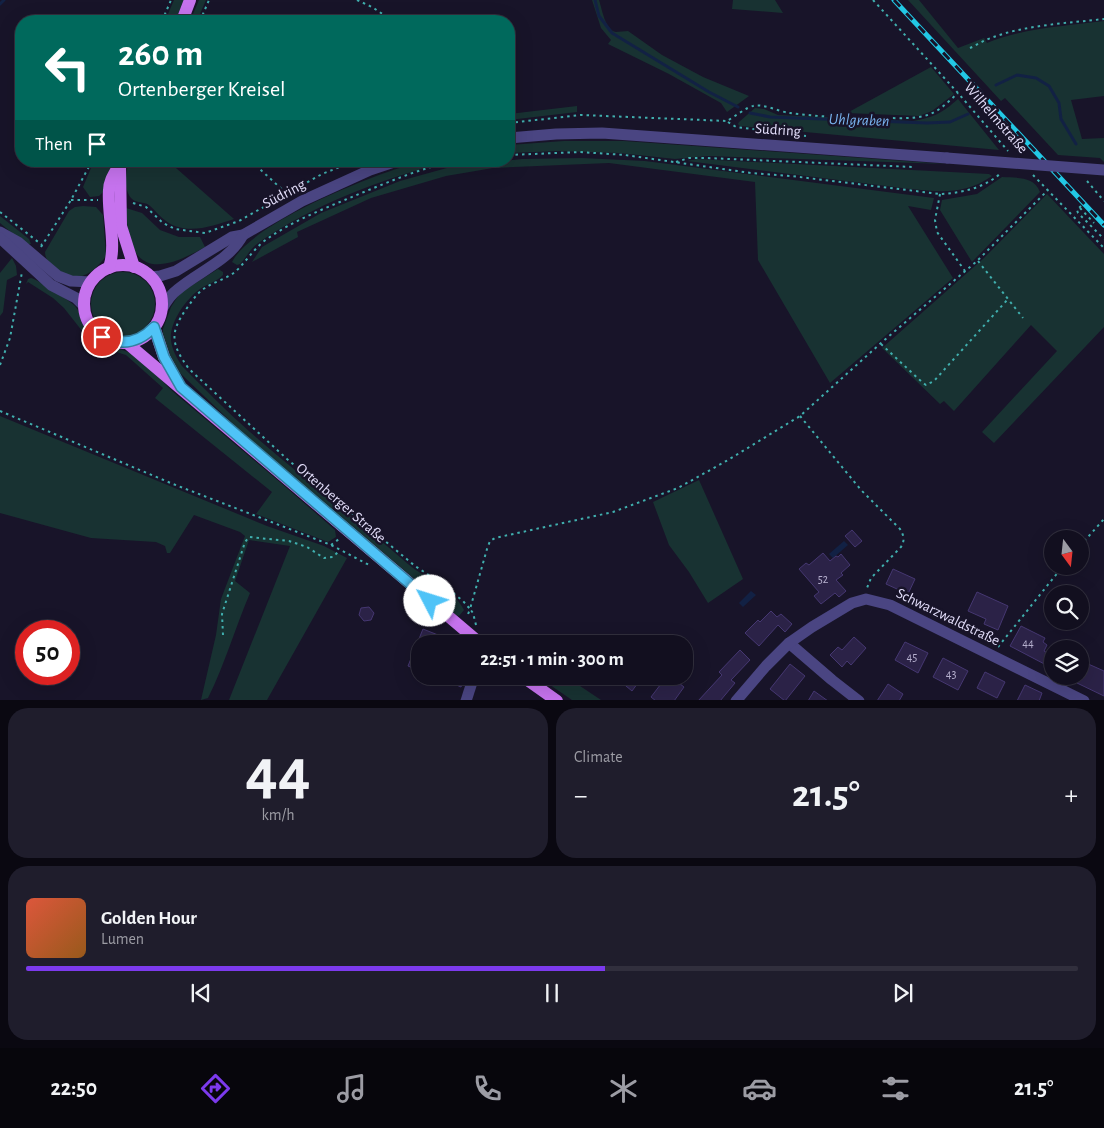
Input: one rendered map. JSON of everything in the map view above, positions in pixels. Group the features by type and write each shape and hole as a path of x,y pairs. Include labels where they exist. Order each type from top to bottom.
{"main road":[{"path":"184,15 190,0"},
{"path":"109,268 112,254 115,200 119,167"},
{"path":"115,200 134,267"},
{"path":"124,265 134,267 144,271 151,277 160,292 162,308 160,315 154,327 142,338 127,342 110,341 96,331 87,318 84,306 86,293 91,282 100,273 109,268 124,265"},
{"name":"Ortenberger Straße","path":"154,327 164,357 181,387"},
{"name":"Ortenberger Straße","path":"127,342 470,635"},
{"path":"535,685 557,700"}],"street":[{"name":"Südring","path":"515,137 602,133 1104,170"},
{"name":"Südring","path":"151,277 176,271 232,237 243,234 318,193 379,167"},
{"path":"0,232 18,242 52,285 76,298 84,306"},
{"name":"Südring","path":"162,308 176,290 222,259 237,246 243,234"},
{"path":"0,238 58,276 71,281 91,282"},
{"name":"Schwarzwaldstraße","path":"736,700 789,643 839,610 852,603 866,599 890,605 1083,700"},
{"path":"789,643 832,680 859,700"},
{"path":"466,700 471,685"}],"path":[{"path":"164,15 170,0"},
{"path":"203,15 209,0"},
{"path":"357,0 384,15"},
{"name":"Wilhelmstraße","path":"873,0 958,93 1009,153"},
{"path":"970,48 990,38 1004,34 1104,19"},
{"path":"515,122 580,115 727,121 750,107 758,105 780,112 801,114 856,118 910,118 925,116 938,110 958,93"},
{"path":"515,155 625,154 751,173 940,194 972,189 1002,172"},
{"path":"674,162 689,158 707,158 919,167"},
{"path":"0,364 10,338 20,276 71,200 89,167"},
{"path":"257,167 286,194"},
{"path":"71,200 115,200 146,207 163,224 175,229 205,233 239,222 322,174 340,167"},
{"path":"433,167 414,172 335,204 267,239 233,273 204,288 194,298 176,324 174,344 178,354 189,369 287,459 415,566 441,583 463,601 470,609"},
{"name":"Wilhelmstraße","path":"1028,171 1104,248"},
{"path":"1086,181 1104,201"},
{"path":"460,627 467,618 487,549 490,541 494,538 613,512 661,495 678,488 728,460 800,416 881,343 978,261 1048,190"},
{"path":"940,194 935,220 937,232 965,272"},
{"path":"1064,206 1068,203"},
{"path":"1094,223 1081,207 1077,210 1104,239"},
{"path":"0,212 42,245"},
{"path":"978,261 1023,318"},
{"path":"881,343 926,385 934,381 1008,299"},
{"path":"0,411 173,484 340,550 333,557 324,558 288,541 250,537 245,542 222,614 223,635"},
{"path":"800,416 861,490 900,529 904,536 902,547 872,578"},
{"path":"1089,536 1104,519"},
{"path":"992,654 1056,575"}],"green space":[{"path":"174,0 184,0 178,15 168,15"},
{"path":"199,0 206,0 200,15 193,15"},
{"path":"592,0 599,0 604,19 612,30 616,32 628,31 662,55 703,77 749,96 727,112 721,103 669,74 608,44 611,40 601,28"},
{"path":"733,0 775,0 783,13 732,9"},
{"path":"908,0 919,0 958,48 984,38 987,43 1030,31 1104,21 1104,96 1071,100 1082,139 1104,138 1104,162 1100,158 1058,155 1005,98 1001,101"},
{"path":"931,67 954,94 932,111 919,116 847,113"},
{"path":"958,99 999,150 740,126 738,124 755,108 764,109 778,115 913,121 938,114"},
{"path":"577,106 577,112 515,119 515,113"},
{"path":"564,141 624,141 946,164 708,156 675,159 619,153 559,151 515,153 515,145"},
{"path":"582,158 645,161 934,198 931,210 908,206 953,278 830,383 758,260 755,182 609,163 493,168 446,176 371,198 297,232 298,237 252,262 262,247 321,213 400,181 450,167 515,167 515,160"},
{"path":"697,159 989,174 992,176 982,182 962,189 932,191 687,161"},
{"path":"91,167 111,167 105,190 99,196 90,197 83,187"},
{"path":"128,167 175,167 234,219 200,228 191,229 174,226 146,203 135,201 131,198 126,182"},
{"path":"404,167 428,167 374,184 325,205 278,230 257,244 240,264 237,265 232,262 244,247 264,231 290,215 319,200 378,175"},
{"path":"1002,177 1029,180 1034,183 1040,192 972,262 940,210 942,200 977,194"},
{"path":"1047,194 1104,254 1104,327 994,443 982,432 1057,351 1031,325 954,411 944,401 940,404 882,348 984,258"},
{"path":"75,207 96,207 103,215 106,256 91,272 71,278 48,261 45,252 69,211"},
{"path":"126,208 142,213 160,230 179,237 200,237 205,247 171,262 158,264 147,262 138,256 132,245"},
{"path":"0,216 29,239 31,244 25,244 0,223"},
{"path":"12,258 16,266 17,275 7,280 3,312 0,316 0,273"},
{"path":"218,269 223,272 223,275 200,289 189,299 173,326 171,340 175,354 182,366 232,416 270,449 408,564 439,584 453,596 464,610 459,616 454,614 251,441 180,373 162,338 163,329 171,307 180,293"},
{"path":"123,272 141,278 149,286 155,304 149,322 141,330 123,336 105,330 97,322 91,304 97,286 105,278"},
{"path":"31,278 53,290 75,306 92,336 142,361 173,392 335,530 336,537 328,542 256,514 272,492 155,398 163,388 126,355 100,347 90,341 64,308 53,298 28,282 26,284 28,279"},
{"path":"0,416 267,526 324,546 347,558 267,700 229,700 290,546 249,540 235,581 250,593 214,685 208,698 201,700 216,635 221,599 245,536 240,532 194,515 170,553 167,553 165,546 156,542 91,538 0,513"},
{"path":"699,480 743,579 708,603 689,572 669,545 653,502"},
{"path":"550,685 578,685 601,700 572,700"}],"water":[{"path":"844,541 848,545 833,558 829,554"},
{"path":"751,591 756,595 743,607 739,603"}],"building":[{"path":"852,530 862,541 855,547 845,536"},
{"path":"823,553 830,561 841,554 850,565 841,573 843,575 836,580 846,591 839,597 835,593 821,604 814,596 819,592 799,569 806,563 809,565"},
{"path":"893,569 915,579 908,594 886,584"},
{"path":"977,592 1008,606 998,630 984,624 986,619 968,611"},
{"path":"369,607 374,613 371,620 364,621 359,615 361,608"},
{"path":"771,611 777,617 781,614 792,624 785,632 778,625 759,646 745,633 758,620 760,622"},
{"path":"1021,626 1045,638 1043,642 1044,664 1010,646"},
{"path":"423,629 438,635 421,635"},
{"path":"854,637 866,648 851,665 847,661 842,667 830,655 838,647 842,650"},
{"path":"905,642 928,653 918,673 895,660"},
{"path":"740,650 750,660 731,680 735,683 721,700 699,700 722,675 719,672"},
{"path":"943,658 968,671 958,690 933,677"},
{"path":"790,664 805,676 786,700 770,689"},
{"path":"1089,664 1104,671 1104,696 1081,685 1089,685"},
{"path":"985,672 1005,682 997,698 977,688"},
{"path":"888,684 903,694 900,700 878,700"},
{"path":"625,685 636,685 632,691"},
{"path":"660,685 681,685 684,687 675,700 655,700 651,697"},
{"path":"1025,685 1042,693 1039,700 1018,700"},
{"path":"814,691 827,700 809,700"}],"waterway":[{"path":"0,4 4,0"},
{"name":"Uhlgraben","path":"595,0 599,16 612,33 709,92 738,107"},
{"name":"Uhlgraben","path":"996,85 1017,75 1036,78 1049,86 1059,103 1061,119 1076,144"},
{"name":"Uhlgraben","path":"750,113 770,117 927,123 950,122 968,114"}],"railway":[{"path":"894,0 1104,225"}],"route":[{"path":"102,337 110,341 134,341 142,338 154,327 164,357 181,387 430,601"}]}
